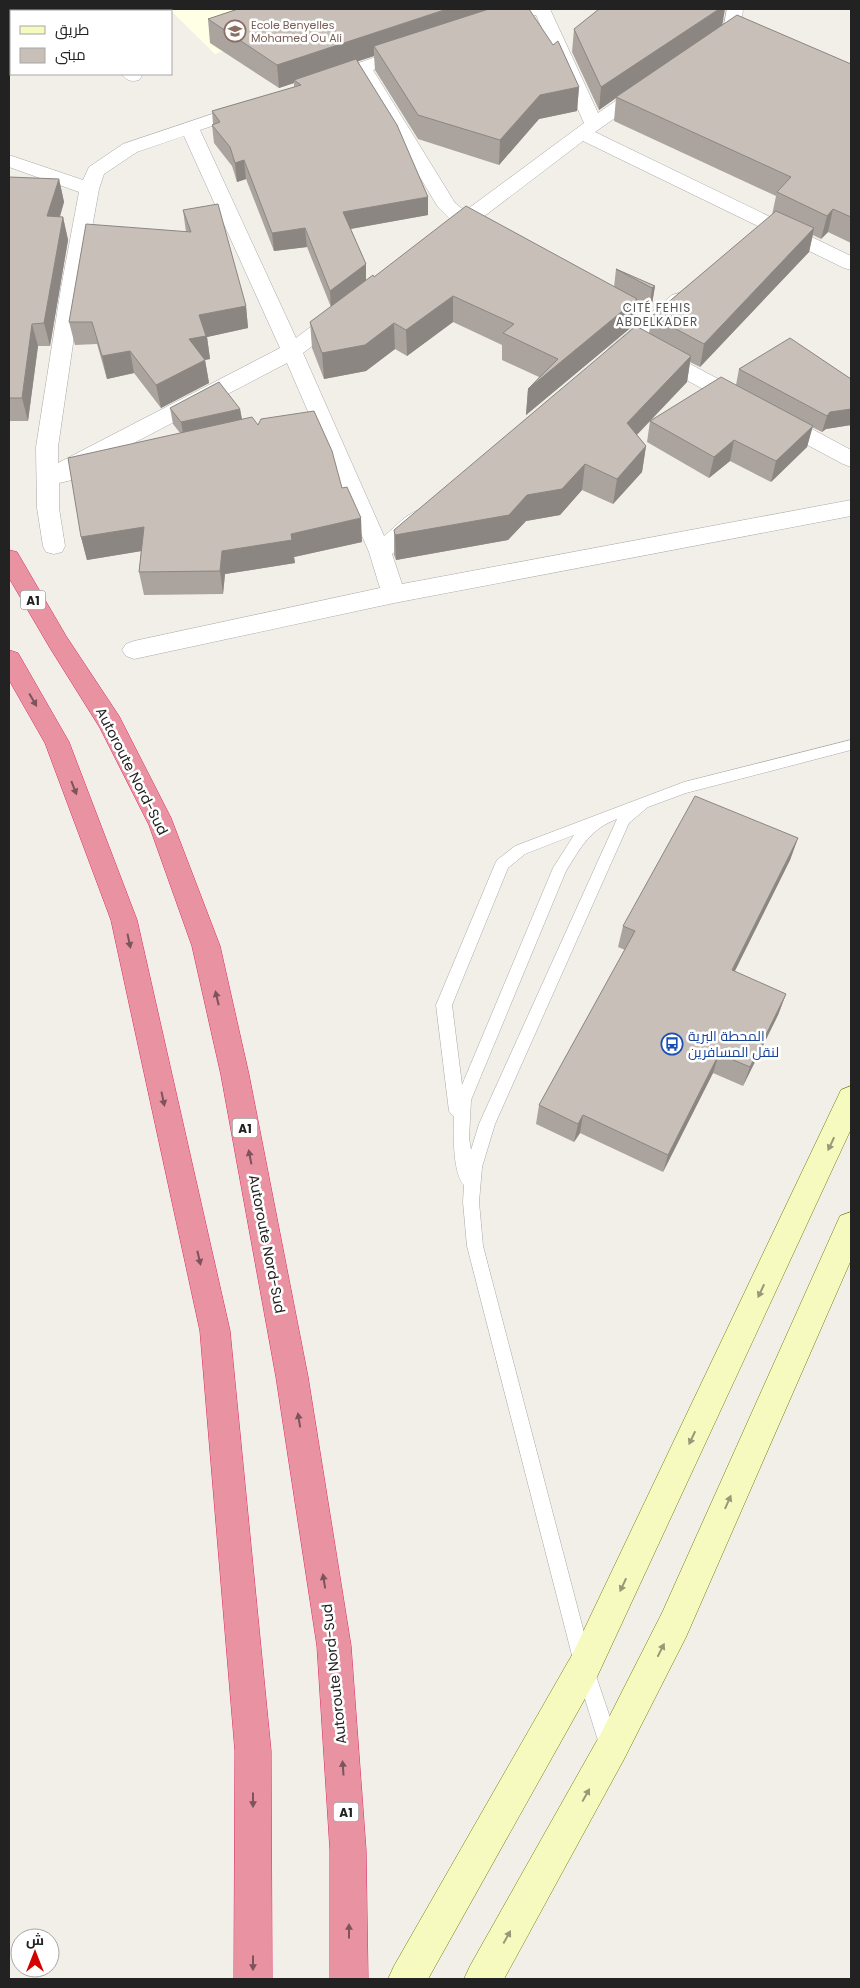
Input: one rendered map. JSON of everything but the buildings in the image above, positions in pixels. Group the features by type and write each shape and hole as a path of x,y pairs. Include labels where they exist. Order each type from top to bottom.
{"highway":[{"name":"Autoroute Nord-Sud","path":"9,558 58,642 110,723 162,825 206,946 234,1075 292,1377 334,1646 348,1850 349,1979"},
{"path":"9,659 57,742 124,920 215,1331 253,1751 253,1979"}],"street":[{"path":"473,30 540,9 587,129 762,230 851,264"},
{"path":"734,9 724,35 775,49"},
{"path":"307,87 427,46"},
{"path":"362,67 448,207 464,222 498,240"},
{"path":"432,245 587,129 659,79"},
{"path":"54,546 48,508 47,447 55,388 89,189 96,171 130,148 262,103"},
{"path":"190,129 292,351 311,419 380,552 394,594"},
{"path":"9,161 89,189"},
{"path":"600,366 631,341 642,319 695,286"},
{"path":"48,478 292,351 354,304"},
{"path":"631,341 851,459"},
{"path":"48,478 126,461"},
{"path":"380,552 441,501"},
{"path":"134,650 394,594 851,508"},
{"path":"407,1979 584,1668 851,1099"},
{"path":"483,1979 611,1749 674,1625 851,1226"}],"lane":[{"path":"611,1749 584,1668 475,1246 471,1202 445,1030 444,1005 502,864 520,850 684,788 851,745"},
{"path":"471,1202 474,1167 487,1124 624,819 643,803"},
{"path":"461,1138 463,1100 560,868 583,833 596,821"}],"shaded area":[{"name":"Ecole Benyelles Mohamed Ou Ali","path":"169,9 342,9 215,54"}],"place":[{"name":"Ecole Benyelles Mohamed Ou Ali","path":"235,31"},
{"name":"المحطة البرية لنقل المسافرين","path":"672,1044"}],"district":[{"name":"CITÉ FEHIS ABDELKADER","path":"657,314"}]}
